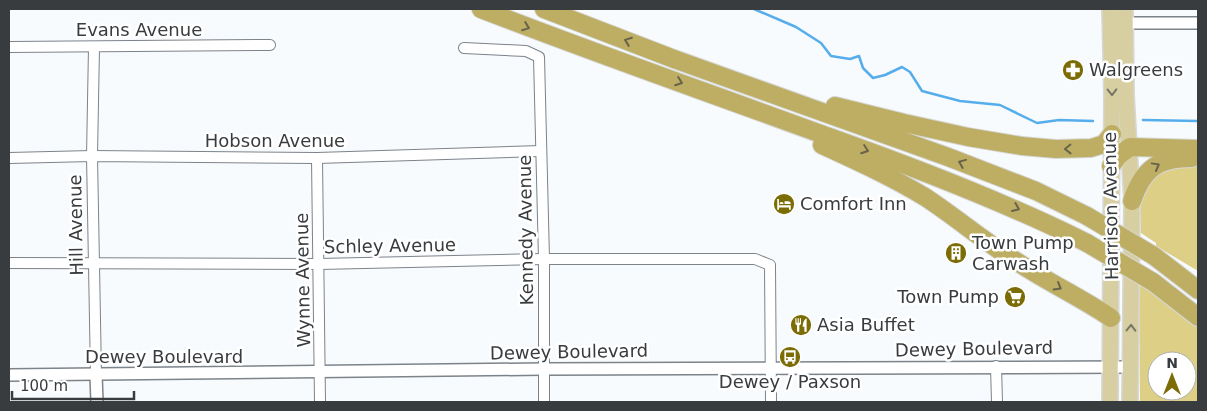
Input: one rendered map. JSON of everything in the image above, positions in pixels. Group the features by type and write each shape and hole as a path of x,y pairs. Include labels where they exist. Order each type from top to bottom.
{"highway":[{"path":"481,9 990,197 1087,243 1153,282 1198,317"},
{"path":"544,9 674,59 948,157 1036,191 1087,216 1198,280"},
{"path":"674,59 761,82 826,104 904,123 1022,146 1056,149 1099,147 1112,134"},
{"path":"744,105 782,127 874,170 923,196 1016,262 1111,318"},
{"path":"1111,166 1118,156 1130,147 1198,149"},
{"path":"1132,201 1138,183 1149,170 1172,159 1198,158"},
{"path":"1154,256 1198,290"}],"main road":[{"name":"Harrison Avenue","path":"1110,9 1112,134 1110,402"},
{"name":"Harrison Avenue","path":"1125,16 1126,95 1132,201 1130,402"}],"street":[{"path":"1125,16 1198,23"},
{"name":"Evans Avenue","path":"9,46 270,45"},
{"name":"Hill Avenue","path":"94,47 92,156 97,402"},
{"name":"Kennedy Avenue","path":"464,48 526,51 538,57 544,259 544,402"},
{"name":"Hobson Avenue","path":"9,158 92,156 317,158 541,151"},
{"name":"Wynne Avenue","path":"317,158 320,402"},
{"name":"Schley Avenue","path":"9,263 319,264 544,259 755,259 770,265 771,368"},
{"path":"996,366 996,402"},
{"name":"Dewey Boulevard","path":"9,376 543,369 1130,366"},
{"path":"771,368 771,402"}],"shaded area":[{"path":"1198,164 1198,271 1156,246 1156,243 1141,233 1140,205 1145,187 1162,169"},
{"path":"1139,282 1154,291 1154,295 1161,296 1198,327 1198,402 1140,402"}],"waterway":[{"path":"754,9 796,27 821,43 831,56 850,59 859,56 863,68 873,78 902,67 910,72 922,91 960,101 1000,105 1037,123 1059,120 1093,121"},
{"path":"1143,120 1198,121"}],"place":[{"name":"Walgreens","path":"1073,70"},
{"name":"Comfort Inn","path":"784,204"},
{"name":"Town Pump Carwash","path":"956,253"},
{"name":"Town Pump","path":"1015,297"},
{"name":"Asia Buffet","path":"801,325"},
{"name":"Dewey / Paxson","path":"790,357"}]}
